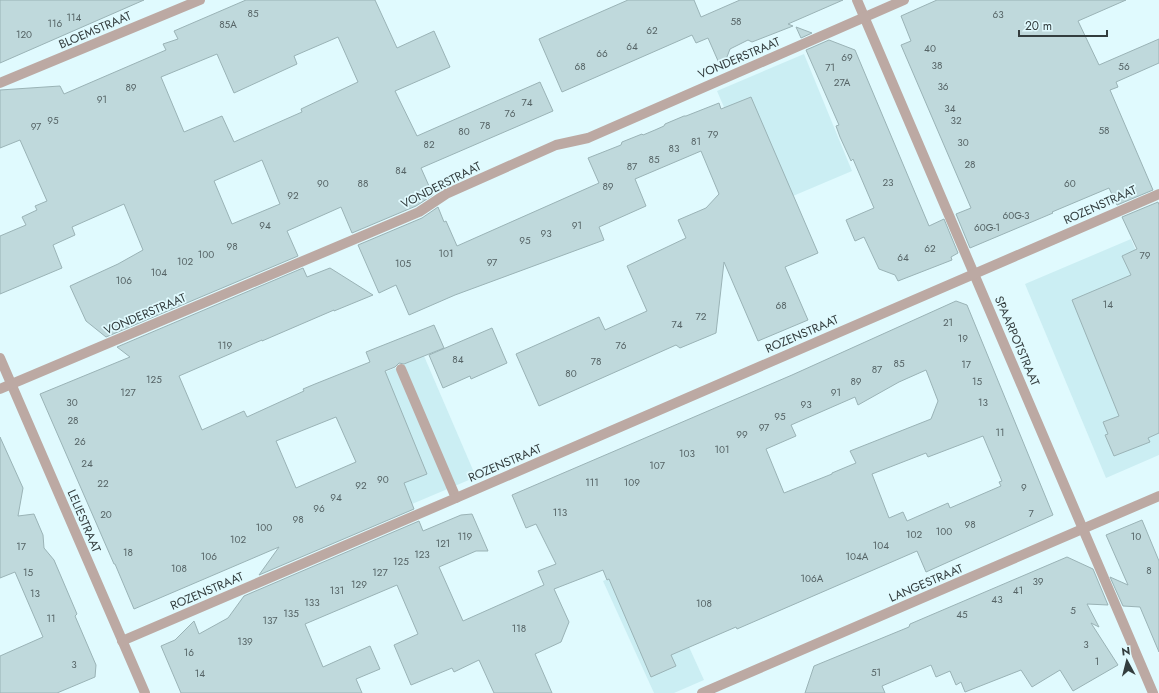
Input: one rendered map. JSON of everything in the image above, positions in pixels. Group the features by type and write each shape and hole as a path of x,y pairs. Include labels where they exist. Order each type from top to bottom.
{"street":[{"name":"BLOEMSTRAAT","path":"0,83 200,0"},
{"name":"SPAARPOTSTRAAT","path":"856,0 1153,693"},
{"name":"VONDERSTRAAT","path":"0,389 419,212 446,194 556,145 588,138 904,0"},
{"name":"ROZENSTRAAT","path":"122,641 1159,194"},
{"name":"LELIESTRAAT","path":"0,358 145,693"},
{"path":"401,369 456,498"},
{"name":"LANGESTRAAT","path":"702,693 1159,496"}],"shaded area":[{"path":"804,54 852,171 767,207 717,91"},
{"path":"1131,239 1159,306 1159,455 1106,478 1025,284"},
{"path":"424,356 476,477 412,504 359,383"},
{"path":"650,561 704,680 674,693 654,693 603,581"}],"building":[{"path":"0,0 144,0 0,63"},
{"path":"246,0 375,0 397,48 434,31 450,67 395,91 417,136 540,82 553,111 421,168 433,195 416,206 352,233 341,207 287,231 298,256 106,337 86,321 70,286 118,264 143,250 124,204 72,227 75,235 53,245 62,268 0,294 0,236 26,225 22,217 37,210 35,206 47,201 20,140 0,148 0,90 60,86 64,94 166,50 163,44 178,39 174,31","holes":["338,37 358,82 301,109 302,112 234,142 222,116 184,132 161,77 217,54 234,93 297,64 294,56","262,160 280,204 232,224 214,181"]},
{"path":"628,0 694,0 701,17 740,0 843,0 788,24 793,26 752,42 748,40 730,49 722,70 708,38 696,43 692,35 562,92 539,39"},
{"path":"937,0 1126,0 1078,21 1099,65 1159,39 1159,63 1116,82 1118,87 1110,90 1153,190 1117,205 1109,188 970,248 956,214 971,208 901,45 911,41 901,16"},
{"path":"796,27 812,33 801,38"},
{"path":"829,40 855,50 929,226 944,219 958,253 951,257 952,260 898,281 895,275 879,269 864,237 855,241 846,220 874,208 853,159 851,161 840,137 836,126 839,125 806,50"},
{"path":"751,97 818,253 785,267 808,320 758,341 724,262 716,333 680,348 676,345 539,406 516,354 599,317 605,330 647,311 627,266 686,238 678,220 706,208 719,194 701,151 635,179 646,206 599,227 604,240 455,295 409,315 396,285 379,293 358,245 422,218 438,207 457,246 599,183 588,158 621,145 622,142 655,130 684,116 719,103 721,109"},
{"path":"1158,202 1159,433 1148,438 1150,442 1114,456 1105,435 1108,434 1103,422 1119,416 1072,300 1131,275 1122,256 1137,249 1122,217"},
{"path":"303,268 307,277 330,268 373,295 262,340 179,376 202,430 244,411 247,417 304,391 303,389 370,362 366,352 434,325 444,348 404,364 399,363 395,367 385,371 427,474 404,483 414,509 259,575 279,547 134,609 40,394 130,357 117,347","holes":["336,417 356,462 296,488 276,441"]},
{"path":"956,301 967,305 1053,515 926,572 917,551 737,629 736,627 671,655 676,666 651,677 609,579 607,580 603,570 554,589 569,622 561,642 535,654 552,693 494,693 479,660 454,672 452,668 411,685 394,645 418,634 397,585 305,624 323,667 370,646 380,669 356,679 362,693 181,693 161,646 175,640 194,621 199,634 228,618 244,596 419,521 423,531 461,515 472,514 488,551 476,551 439,567 463,621 544,585 538,571 556,564 536,524 526,528 512,495 792,375","holes":["926,370 938,401 931,419 850,451 856,463 784,493 766,449 796,436 791,425 855,397 858,405 899,382","983,436 1002,481 999,482 1001,486 950,508 948,503 907,521 903,512 889,518 872,474 926,453 928,457"]},
{"path":"492,328 507,363 471,379 470,376 443,388 429,355"},
{"path":"0,437 23,488 18,516 34,514 43,535 44,548 54,560 77,614 75,616 96,665 95,677 57,693 0,693 0,656 43,637 15,572 0,578"},
{"path":"1142,520 1159,561 1159,652 1140,607 1123,606 1110,577 1128,585 1106,535"},
{"path":"1067,557 1093,569 1108,605 1087,604 1099,627 1091,623 1118,665 1073,691 1060,670 1032,687 1021,670 965,692 961,682 956,685 950,671 936,677 931,665 882,686 885,693 805,693 814,666 909,627 910,624"}]}
